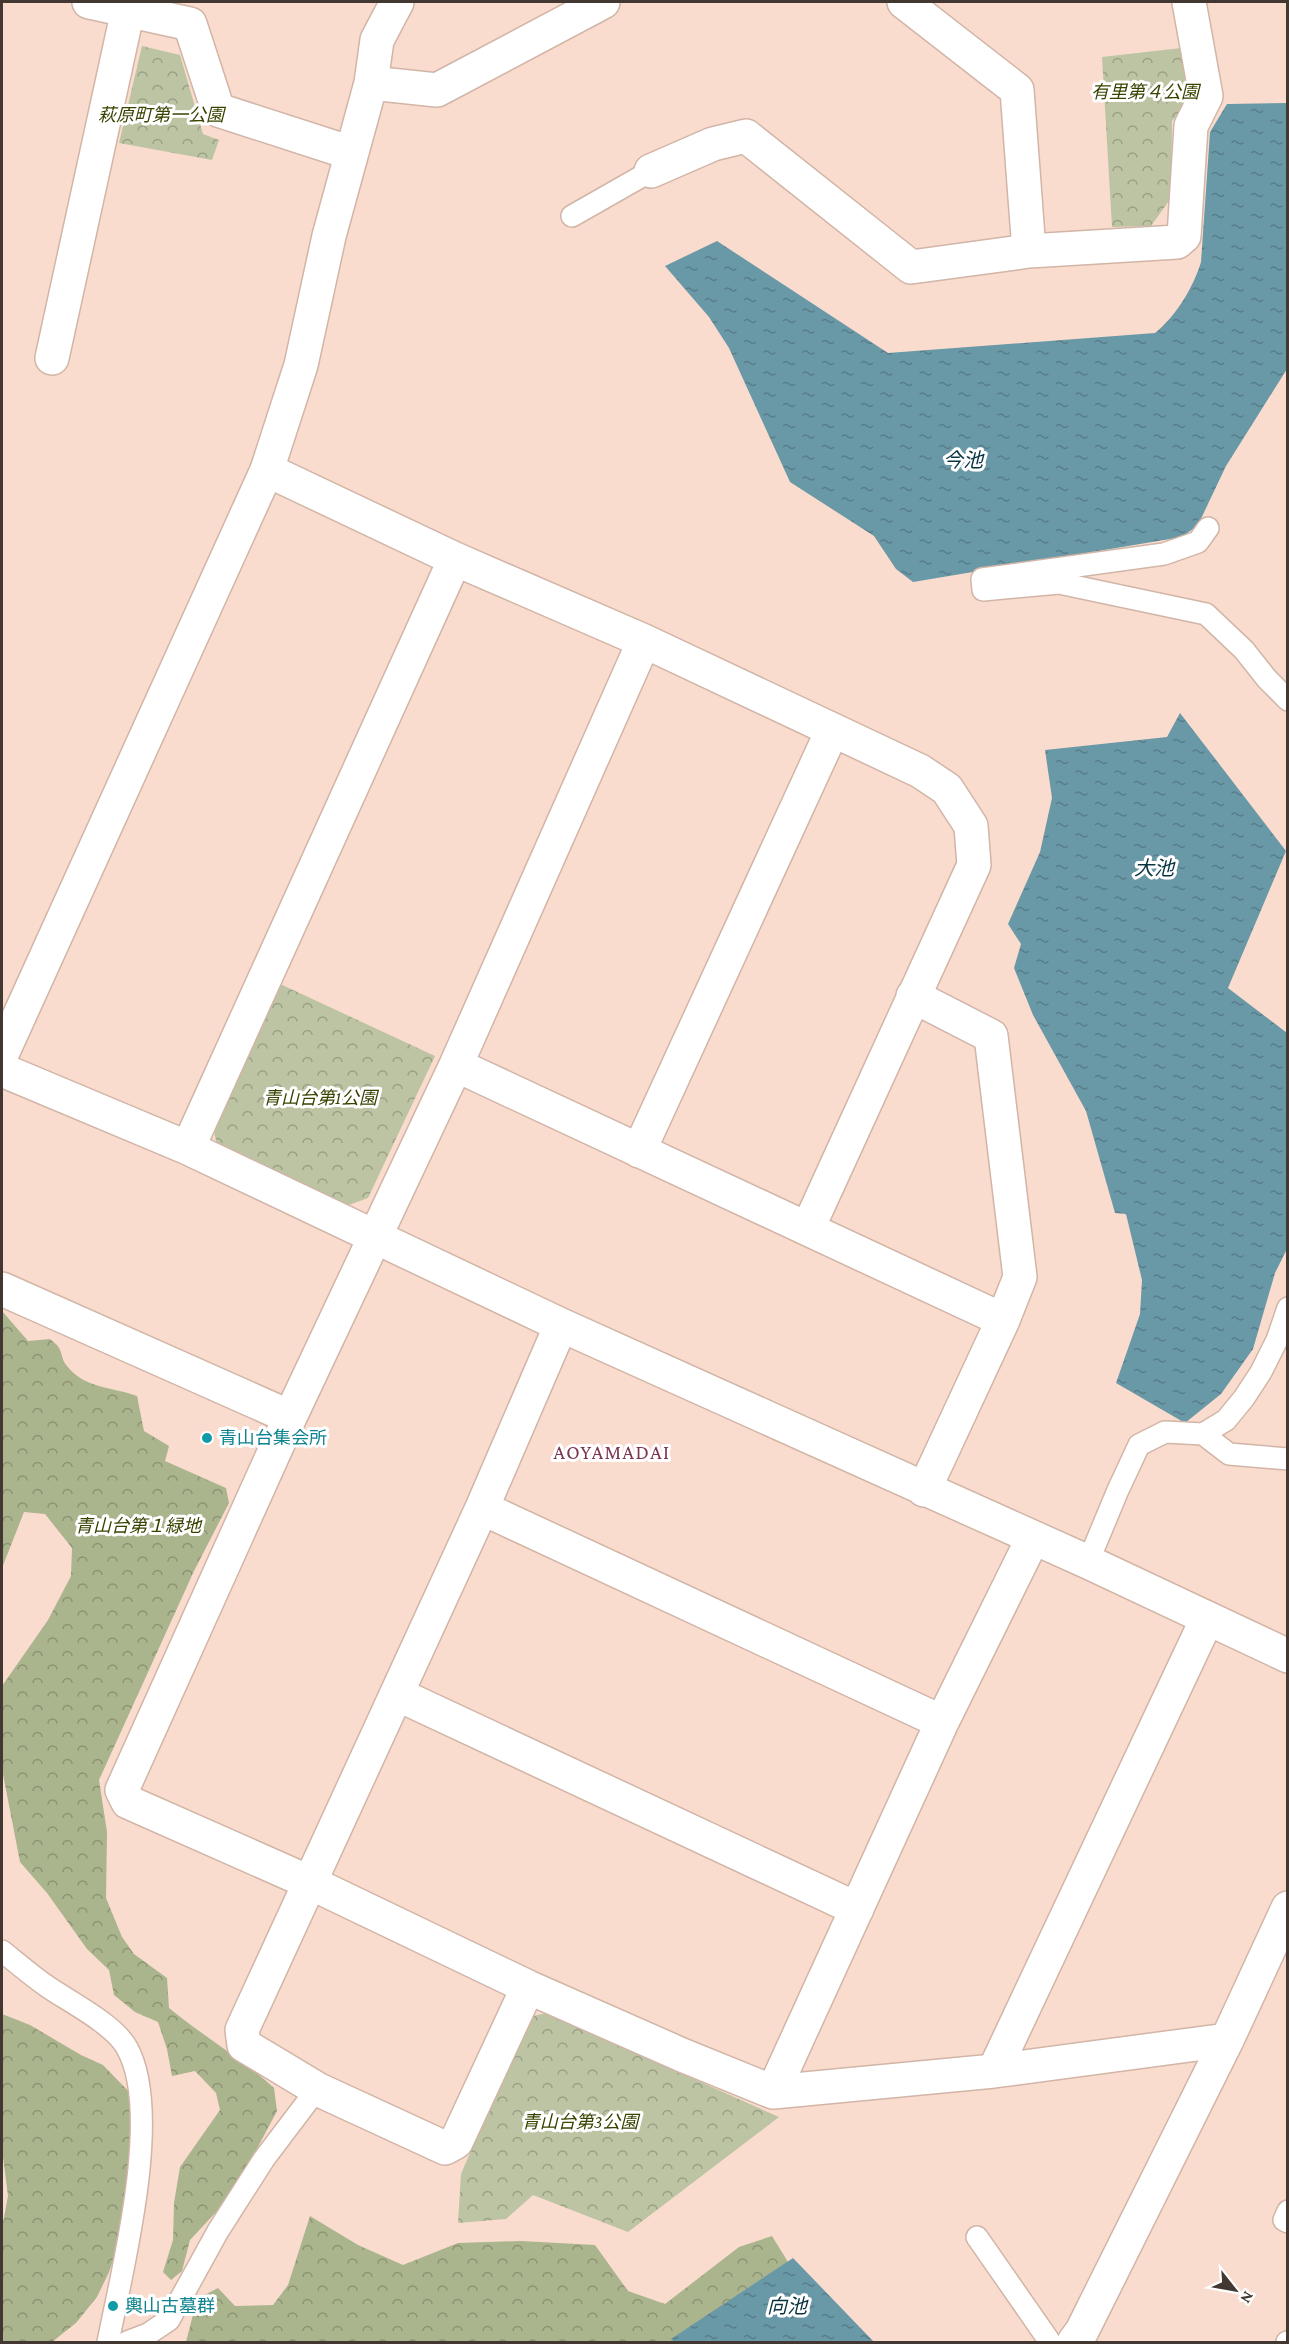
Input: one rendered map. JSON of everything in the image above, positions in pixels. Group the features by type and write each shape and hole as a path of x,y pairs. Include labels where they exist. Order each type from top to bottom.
{"street":[{"path":"89,2 190,24 218,110 351,153"},
{"path":"2,1054 267,470 301,365 329,236 371,83 377,40 397,2"},
{"path":"371,83 437,90 603,2"},
{"path":"904,2 1017,90 1029,251"},
{"path":"651,171 713,144 746,136 911,267 1029,251 1177,242 1184,236 1191,126 1206,96 1189,2"},
{"path":"52,358 128,10"},
{"path":"267,470 455,559 644,641 920,771 947,789 971,826 974,865 808,1228"},
{"path":"188,1148 455,559"},
{"path":"644,641 456,1065 290,1417 122,1790 128,1802 311,1883 528,1987 682,2055 773,2092 994,2071 1227,2040"},
{"path":"639,1151 832,731"},
{"path":"913,996 991,1036 1020,1277 1003,1320 924,1490"},
{"path":"456,1065 1003,1320"},
{"path":"2,1070 188,1148 561,1325 1088,1562 1287,1656"},
{"path":"2,1289 290,1417"},
{"path":"528,1987 456,2142 445,2148 317,2089 244,2045 242,2030 482,1508 561,1325"},
{"path":"482,1508 942,1722"},
{"path":"773,2092 942,1722 1033,1538"},
{"path":"994,2071 1207,1619"},
{"path":"397,1694 857,1909"},
{"path":"1086,2339 1287,1908"}],"lane":[{"path":"572,216 651,171"},
{"path":"1208,528 1198,542 1164,554 982,579 983,590 1059,583 1206,614 1244,650 1287,700"},
{"path":"1088,1562 1139,1445 1165,1432 1203,1434 1226,1420 1262,1372 1277,1340 1287,1308"},
{"path":"1203,1434 1229,1454 1287,1459"},
{"path":"2,1951 46,1985 105,2024 127,2047 140,2085 141,2137 132,2224 108,2343"},
{"path":"127,2343 148,2334 169,2320 218,2230 252,2177 317,2089"},
{"path":"1287,2211 1284,2220 1287,2222"},
{"path":"977,2237 1050,2343"}],"green space":[{"name":"萩原町第一公園","path":"142,46 180,55 203,134 219,140 212,160 119,143"},
{"name":"有里第４公園","path":"1181,48 1185,87 1182,105 1172,121 1171,198 1151,226 1112,227 1102,57"},
{"name":"青山台第1公園","path":"278,983 435,1056 368,1198 346,1206 217,1145 212,1123"},
{"name":"青山台第１緑地","path":"2,1311 28,1341 50,1339 55,1343 74,1374 91,1383 137,1396 144,1431 169,1446 165,1461 226,1488 229,1503 194,1571 99,1780 107,1832 106,1898 122,1937 134,1954 167,1978 169,2008 274,2088 277,2111 244,2173 217,2211 190,2240 182,2271 171,2280 163,2272 173,2240 174,2203 180,2167 220,2110 216,2093 195,2071 172,2076 167,2049 158,2022 135,2012 114,1995 109,1970 87,1949 47,1893 20,1862 2,1769 2,1686 48,1620 71,1576 72,1548 45,1514 24,1512 2,1568"},
{"name":"青山台第3公園","path":"546,2013 779,2117 628,2232 533,2195 506,2219 458,2223 461,2174 529,2017"},
{"path":"2,2014 30,2025 81,2055 103,2065 134,2097 135,2129 122,2236 97,2297 76,2323 52,2342 2,2342 2,2228 8,2196 2,2149"},
{"path":"310,2216 358,2245 403,2265 458,2243 521,2241 595,2245 628,2291 665,2304 739,2247 772,2236 788,2262 774,2342 186,2342 197,2299 218,2288 235,2306 273,2305 288,2285"}],"water":[{"name":"今池","path":"1287,103 1287,369 1226,466 1198,525 1182,537 913,582 896,569 874,536 790,482 729,348 709,317 665,266 717,241 888,353 1155,333 1183,301 1201,262 1210,132 1227,104"},
{"name":"大池","path":"1180,713 1286,851 1228,988 1287,1033 1287,1249 1275,1273 1253,1349 1221,1394 1185,1423 1116,1383 1140,1314 1142,1280 1126,1214 1115,1213 1086,1111 1033,1015 1014,968 1021,944 1008,924 1040,852 1052,798 1045,750 1167,737"},
{"name":"向池","path":"793,2258 874,2342 674,2342 671,2339"}],"place":[{"name":"青山台集会所","path":"207,1438"},
{"name":"輿山古墓群","path":"113,2306"}],"district":[{"name":"AOYAMADAI","path":"612,1452"}]}
